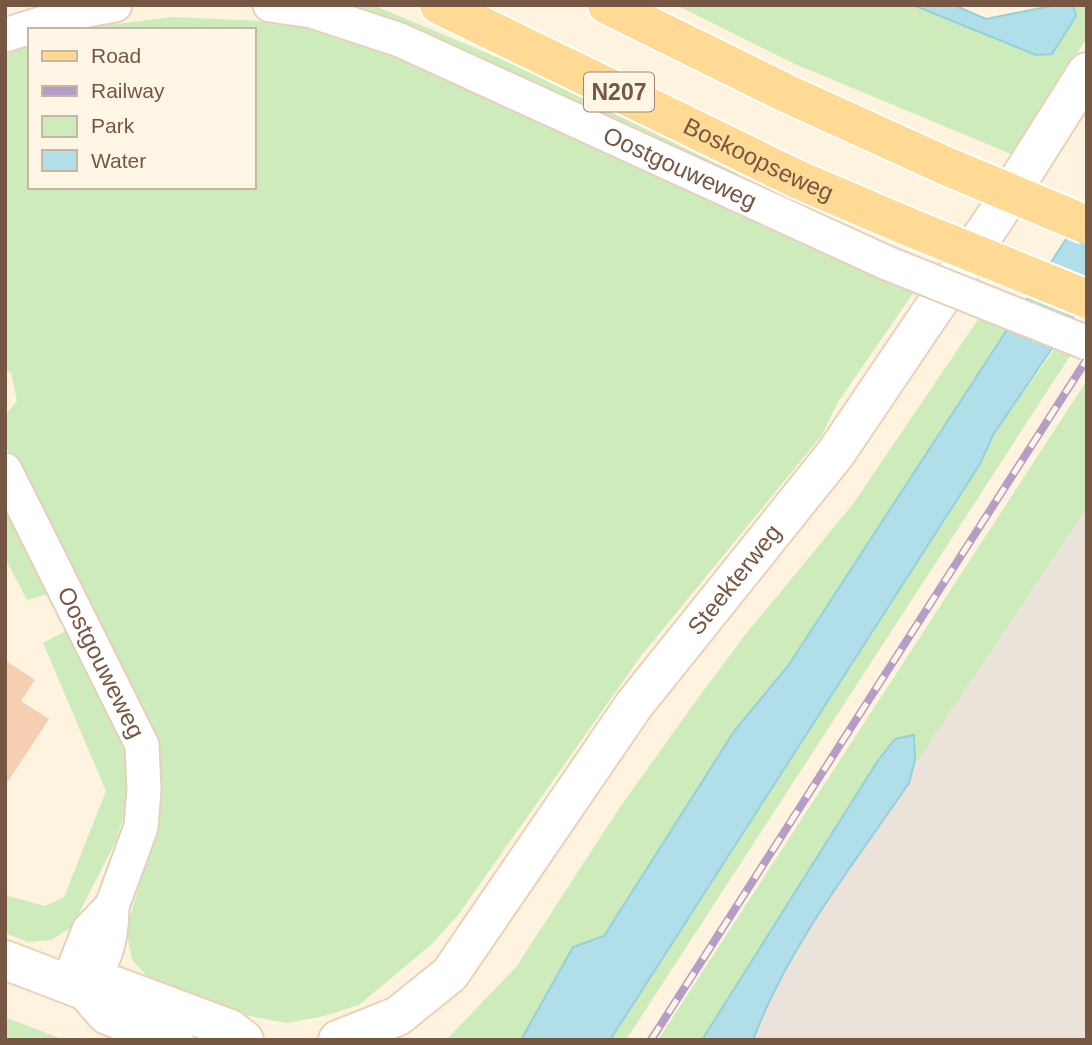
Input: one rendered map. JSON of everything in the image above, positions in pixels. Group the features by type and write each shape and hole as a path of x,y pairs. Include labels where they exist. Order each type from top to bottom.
{"main road":[{"name":"Boskoopseweg","path":"439,5 787,174 1087,299"},
{"path":"607,5 790,95 946,166 1087,225"},
{"name":"Steekterweg","path":"338,1040 398,1016 450,974 634,705 836,453 996,216 1087,72"},
{"path":"5,960 77,987 115,986 230,1029 244,1040"},
{"path":"77,987 107,1015 174,1040"}],"street":[{"path":"5,35 82,11 116,5"},
{"name":"Oostgouweweg","path":"270,5 312,11 400,40 887,263 1087,343"},
{"name":"Oostgouweweg","path":"5,470 142,745 144,790 141,827 111,906 89,930 77,987"}],"shaded area":[{"path":"1087,508 1087,1040 753,1040 762,1015 806,933 909,783 913,768"}],"green space":[{"path":"342,5 373,5 520,67 739,171 735,176"},
{"path":"676,5 913,5 1036,55 1076,16 1073,5 1087,5 1087,38 1011,154 795,64"},
{"path":"173,17 259,21 330,32 409,59 914,292 838,402 822,435 641,656 458,915 432,944 359,1005 324,1016 287,1023 221,1011 162,992 132,960 126,929 160,818 159,752 84,596 5,445 5,415 17,401 11,373 5,371 5,49 28,43 28,189 256,189 256,28 83,28"},
{"path":"983,312 1009,325 788,666 735,730 604,936 573,948 521,1040 446,1040 516,967 618,810 690,709 745,635 853,504"},
{"path":"1058,344 1074,350 626,1040 610,1040 980,464 993,435"},
{"path":"1087,380 1087,508 913,768 915,760 877,762 702,1040 658,1040"},
{"path":"5,501 51,593 27,600 5,558"},
{"path":"71,628 123,744 131,793 116,841 72,927 51,940 28,942 5,933 5,895 45,906 64,897 106,791 43,643"},
{"path":"5,1017 64,1040 5,1040"}],"water":[{"path":"913,5 954,5 986,19 1056,5 1073,5 1076,16 1052,54 1036,55"},
{"path":"1087,207 1087,297 993,435 980,464 610,1040 521,1040 573,947 604,936 735,730 788,666"},
{"path":"914,735 915,760 909,783 803,939 767,1005 753,1040 702,1040 877,762 895,739"}],"building":[{"path":"5,660 35,680 21,701 49,719 5,786"}],"railway":[{"path":"651,1040 1087,359"}]}
